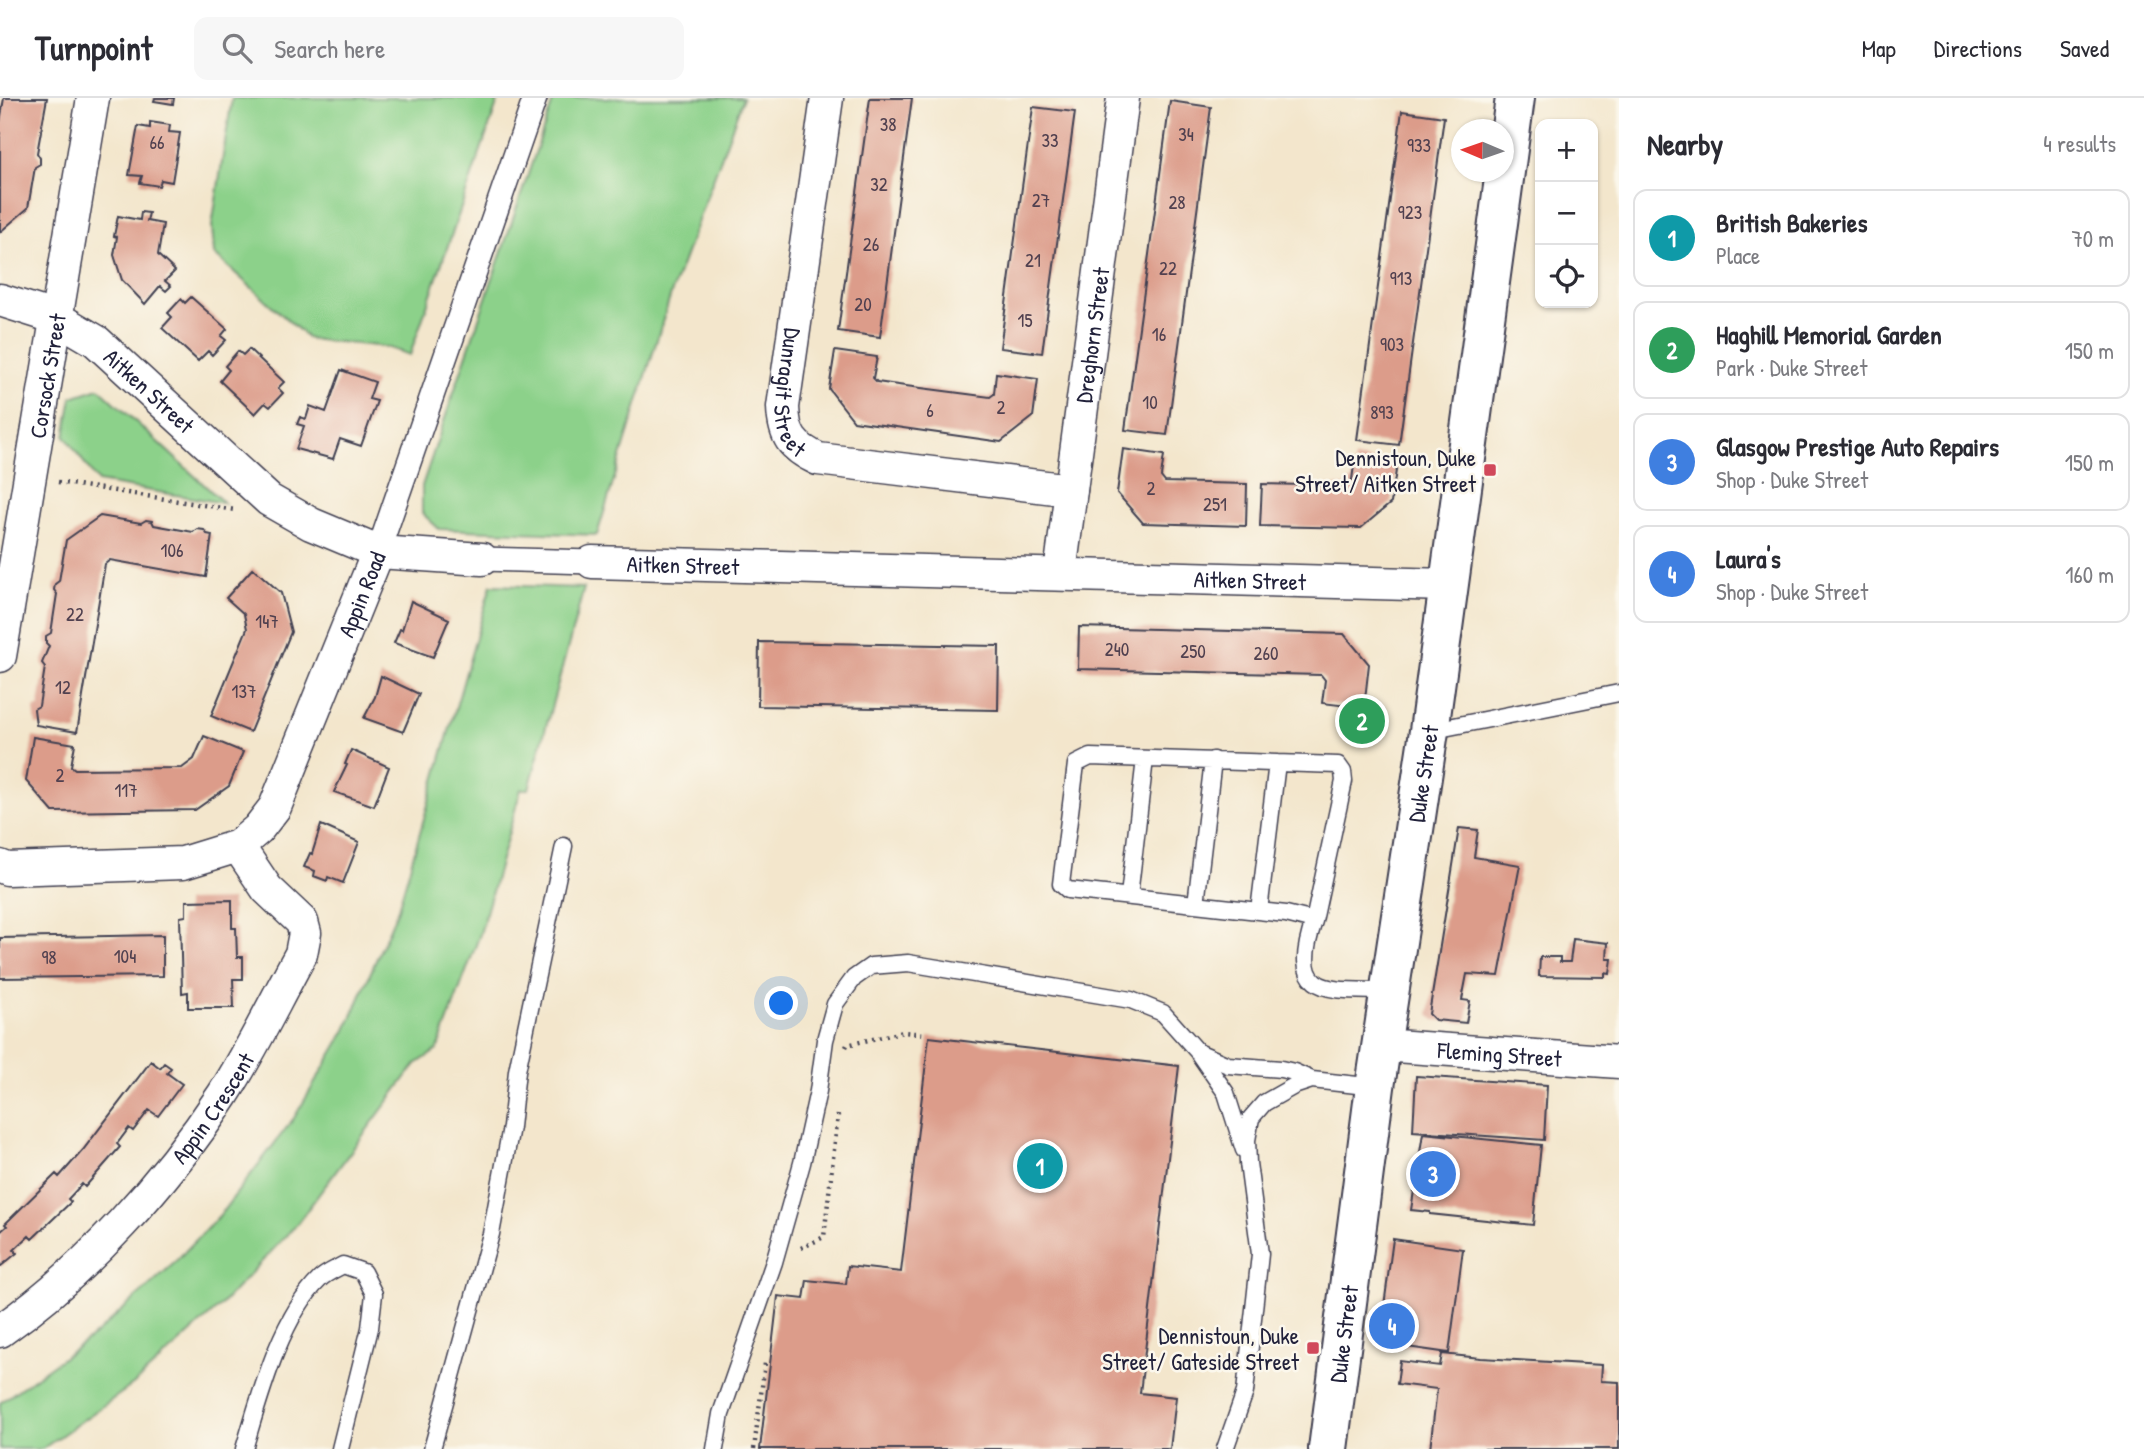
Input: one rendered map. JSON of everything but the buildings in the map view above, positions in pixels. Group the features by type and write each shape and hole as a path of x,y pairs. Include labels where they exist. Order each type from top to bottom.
{"street":[{"name":"Corsock Street","path":"0,656 93,98"},
{"name":"Appin Road","path":"0,866 7,869 183,863 238,846 258,829 275,807 378,552 535,98"},
{"name":"Dunragit Street","path":"827,98 783,407 784,424 790,440 803,452 818,459 1071,490"},
{"name":"Dreghorn Street","path":"1060,573 1123,98"},
{"name":"Duke Street","path":"1328,1449 1381,1045 1429,731 1515,98"},
{"name":"Aitken Street","path":"0,300 57,318 96,341 269,500 311,524 378,552 482,559 1448,585"},
{"name":"Appin Crescent","path":"0,1331 27,1313 115,1231 177,1159 224,1093 301,954 305,933 302,922 267,889 238,846"},
{"name":"Fleming Street","path":"1381,1045 1619,1062"}],"lane":[{"path":"1429,731 1619,693"},
{"path":"1314,921 1259,911 1068,890 1061,884 1076,764 1090,757 1338,765 1343,772 1343,781 1314,921 1306,945 1306,965 1312,981 1323,988 1390,991"},
{"path":"1129,896 1144,758"},
{"path":"1196,904 1213,760"},
{"path":"1259,911 1277,763"},
{"path":"432,1449 491,1234 511,1127 517,1072 564,846"},
{"path":"715,1449 721,1414 774,1262 802,1163 825,1040 835,1004 854,978 866,969 872,966 908,963 1131,1000 1163,1013 1198,1052 1226,1093 1248,1163"},
{"path":"1198,1052 1228,1065 1294,1072 1312,1080 1376,1087"},
{"path":"1225,1449 1245,1392 1260,1254 1248,1163 1247,1140 1251,1118 1264,1103 1294,1086 1312,1080"},
{"path":"244,1449 259,1398 292,1315 321,1278 343,1265 363,1272 374,1294 370,1328 340,1449"}],"path":[{"path":"29,477 232,511 269,500"},
{"path":"845,1058 847,1045 903,1032 926,1034"},
{"path":"795,1254 804,1245 824,1237 839,1114"},
{"path":"754,1449 765,1356"}],"green space":[{"path":"232,98 499,98 410,355 386,347 309,339 214,254 212,226"},
{"path":"554,98 743,98 671,294 597,535 439,529 422,513 422,486"},
{"path":"99,388 224,503 98,482 65,436 72,397"},
{"path":"491,585 584,588 529,789 521,789 480,934 437,1050 416,1064 296,1225 219,1307 134,1384 42,1449 0,1449 0,1403 97,1333 172,1265 219,1216 294,1118 346,1030 398,909"},
{"path":"1345,706 1381,708 1379,737 1343,734"}],"place":[{"name":"Dennistoun, Duke Street/ Aitken Street","path":"1490,470"},
{"name":"Haghill Memorial Garden","path":"1362,721"},
{"name":"British Bakeries","path":"1040,1166"},
{"name":"Glasgow Prestige Auto Repairs","path":"1433,1174"},
{"name":"Laura's","path":"1392,1326"},
{"name":"Dennistoun, Duke Street/ Gateside Street","path":"1313,1348"}]}
